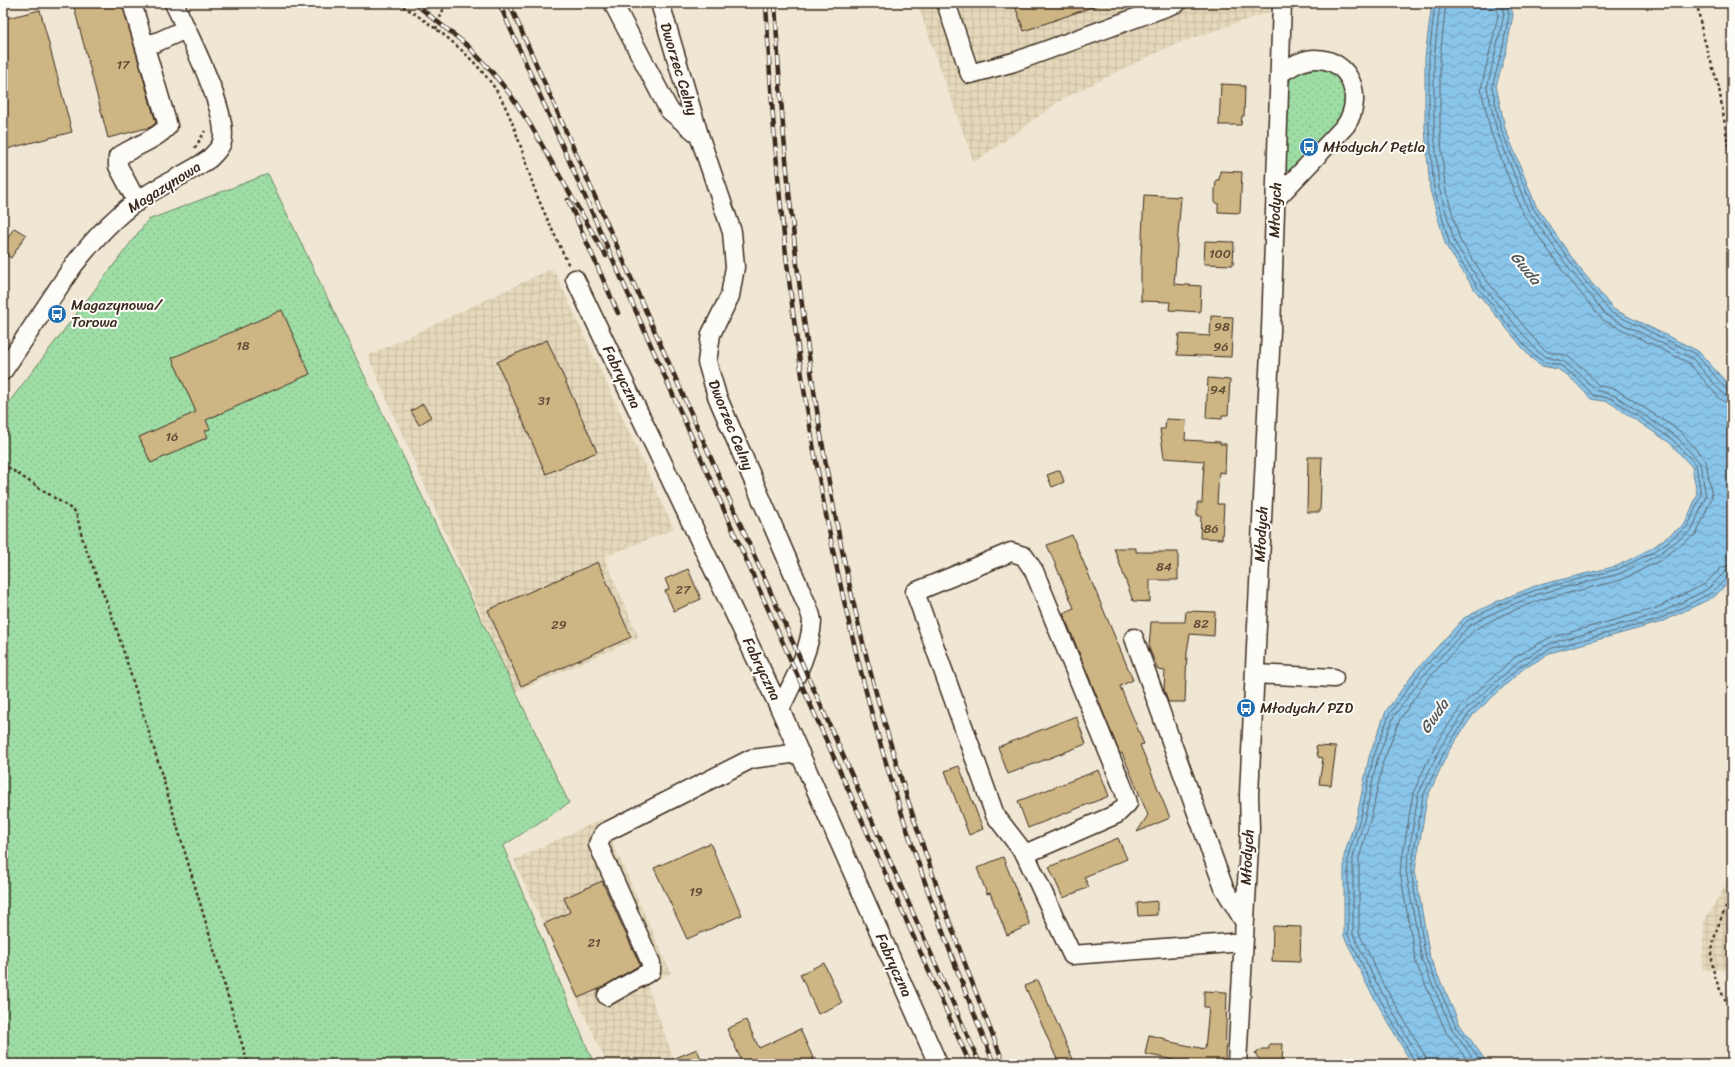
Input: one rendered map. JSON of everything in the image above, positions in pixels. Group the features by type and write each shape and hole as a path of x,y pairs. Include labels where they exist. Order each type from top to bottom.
{"street":[{"path":"132,3 168,126 162,132 131,148 118,157 118,166 137,202"},
{"name":"Magazynowa","path":"3,371 83,253 108,226 137,202 158,188 201,165 217,151 222,143 223,126 217,103 174,3"},
{"name":"Dworzec Celny","path":"613,3 669,110 699,135"},
{"name":"Dworzec Celny","path":"660,3 699,135 732,232 735,267 730,296 710,334 707,362 717,396 803,596 812,621 802,661 780,708"},
{"path":"946,3 970,74 1014,62 1177,3"},
{"name":"Młodych","path":"1237,1064 1250,829 1249,795 1271,330 1282,3"},
{"path":"144,45 157,42 186,29"},
{"path":"1276,199 1346,125 1353,112 1355,100 1352,84 1346,74 1338,67 1326,61 1308,60 1300,62 1280,73"},
{"name":"Fabryczna","path":"575,279 780,708 938,1064"},
{"path":"1025,854 1117,814 1128,803 1034,571 1024,556 1011,552 915,592 995,815 1025,854 1072,955 1243,942"},
{"path":"1134,638 1224,888 1244,921"},
{"path":"1254,674 1334,678"},
{"path":"607,996 651,971 651,963 598,844 604,833 751,758 800,753"}],"path":[{"path":"398,3 436,29 474,63 494,87 508,112 528,164 534,185 575,279"},
{"path":"436,29 443,10 440,3"},
{"path":"1698,3 1702,32 1719,88 1729,150 1732,181"},
{"path":"3,464 76,512 83,541 115,624 155,752 248,1064"},
{"path":"1732,896 1715,934 1711,949 1711,963 1721,991 1732,1010"}],"shaded area":[{"path":"917,3 1270,3 1269,12 1173,45 1064,98 974,163"},
{"path":"553,268 674,529 604,557 639,638 515,692 368,356"},
{"path":"602,819 671,973 647,985 673,1057 658,1064 607,1064 514,860"},
{"path":"1732,875 1732,969 1702,970 1704,921"}],"green space":[{"path":"1318,67 1332,71 1345,89 1345,116 1323,141 1320,139 1316,142 1313,140 1303,151 1306,154 1301,158 1304,161 1292,171 1287,170 1285,167 1288,86 1292,75 1304,69"},
{"path":"268,174 569,803 503,846 594,1064 3,1064 3,410 148,220"}],"water":[{"name":"Gwda","path":"1432,3 1510,3 1513,15 1506,52 1496,86 1505,128 1536,206 1577,265 1613,309 1698,351 1727,383 1732,391 1732,578 1714,597 1659,623 1553,652 1523,669 1473,715 1448,752 1427,798 1415,870 1430,958 1460,1025 1488,1064 1412,1064 1368,987 1344,936 1344,856 1358,811 1369,757 1386,711 1416,670 1464,618 1496,602 1535,586 1617,566 1652,548 1685,524 1697,495 1692,467 1670,443 1609,402 1591,399 1574,381 1558,369 1542,366 1531,358 1475,290 1446,246 1430,190 1425,129 1425,57"}],"building":[{"path":"73,3 122,3 156,123 151,127 108,138"},
{"path":"1014,3 1098,3 1098,5 1024,31"},
{"path":"40,10 72,132 3,150 3,19"},
{"path":"1221,84 1245,86 1244,116 1242,116 1241,125 1219,125"},
{"path":"1220,171 1242,172 1240,213 1218,212 1218,203 1215,203 1215,191 1216,180 1219,180"},
{"path":"1144,195 1181,197 1174,284 1201,286 1200,312 1169,310 1170,302 1141,301 1141,258"},
{"path":"14,228 26,235 11,258 3,253 3,245"},
{"path":"1205,241 1234,242 1233,265 1204,264"},
{"path":"282,310 310,374 206,420 210,429 205,431 208,437 151,463 139,437 196,412 172,358"},
{"path":"1211,316 1233,317 1231,357 1177,355 1179,334 1210,336"},
{"path":"547,340 597,452 546,474 497,362"},
{"path":"1208,378 1230,380 1228,415 1222,415 1222,419 1206,418"},
{"path":"423,404 431,417 419,425 411,411"},
{"path":"1166,419 1186,420 1185,440 1220,442 1220,444 1226,444 1225,473 1219,472 1217,504 1224,504 1222,539 1200,538 1201,516 1197,516 1197,503 1202,503 1204,461 1164,458 1160,429 1165,429"},
{"path":"1308,457 1322,457 1320,512 1307,512"},
{"path":"1060,470 1064,482 1052,487 1047,475"},
{"path":"1072,535 1133,680 1120,686 1144,744 1140,745 1170,818 1137,832 1148,815 1122,753 1120,754 1063,613 1074,608 1047,545"},
{"path":"1114,548 1136,548 1136,552 1178,552 1178,580 1150,580 1150,602 1133,601"},
{"path":"598,562 631,637 521,686 488,610"},
{"path":"688,569 701,599 674,611 665,591 669,589 665,579"},
{"path":"1186,611 1215,612 1214,636 1190,634 1187,652 1185,702 1168,702 1164,689 1165,671 1158,670 1149,648 1151,622 1185,622"},
{"path":"1076,716 1086,744 1008,774 998,747"},
{"path":"1316,746 1336,747 1331,785 1319,784 1323,758 1318,757"},
{"path":"959,766 983,829 969,835 945,771"},
{"path":"1099,770 1109,796 1028,828 1018,801"},
{"path":"1118,838 1127,859 1084,877 1089,887 1063,898 1049,867"},
{"path":"710,843 742,915 687,939 654,868"},
{"path":"1003,857 1030,925 1007,935 990,893 987,894 977,868"},
{"path":"602,881 640,965 601,988 578,998 544,924 570,912 564,898"},
{"path":"1157,901 1157,915 1138,916 1137,903"},
{"path":"1273,926 1301,927 1300,962 1272,961"},
{"path":"824,963 842,1003 818,1014 800,974"},
{"path":"1038,980 1075,1064 1059,1064 1025,986"},
{"path":"1204,991 1227,992 1225,1064 1173,1064 1174,1060 1145,1054 1149,1035 1166,1039 1166,1041 1205,1049 1209,1007 1204,1007"},
{"path":"746,1020 759,1048 800,1029 814,1060 807,1064 743,1064 727,1029"},
{"path":"1269,1044 1283,1044 1282,1064 1263,1064 1255,1054 1262,1049 1269,1049"},
{"path":"697,1049 703,1064 661,1064"}],"railway":[{"path":"414,3 468,46 510,94 531,126 606,256"},
{"path":"499,3 970,1064"},
{"path":"509,3 980,1064"},
{"path":"766,3 778,181 799,358 813,446 848,620 870,707 911,843 959,976 994,1064"},
{"path":"775,3 783,122 799,281 826,466 855,611 880,707 907,798 953,932 1004,1064"},
{"path":"568,200 618,313"}],"place":[{"name":"Młodych/ Pętla","path":"1309,147"},
{"name":"Magazynowa/ Torowa","path":"57,314"},
{"name":"Młodych/ PZD","path":"1246,708"}]}
